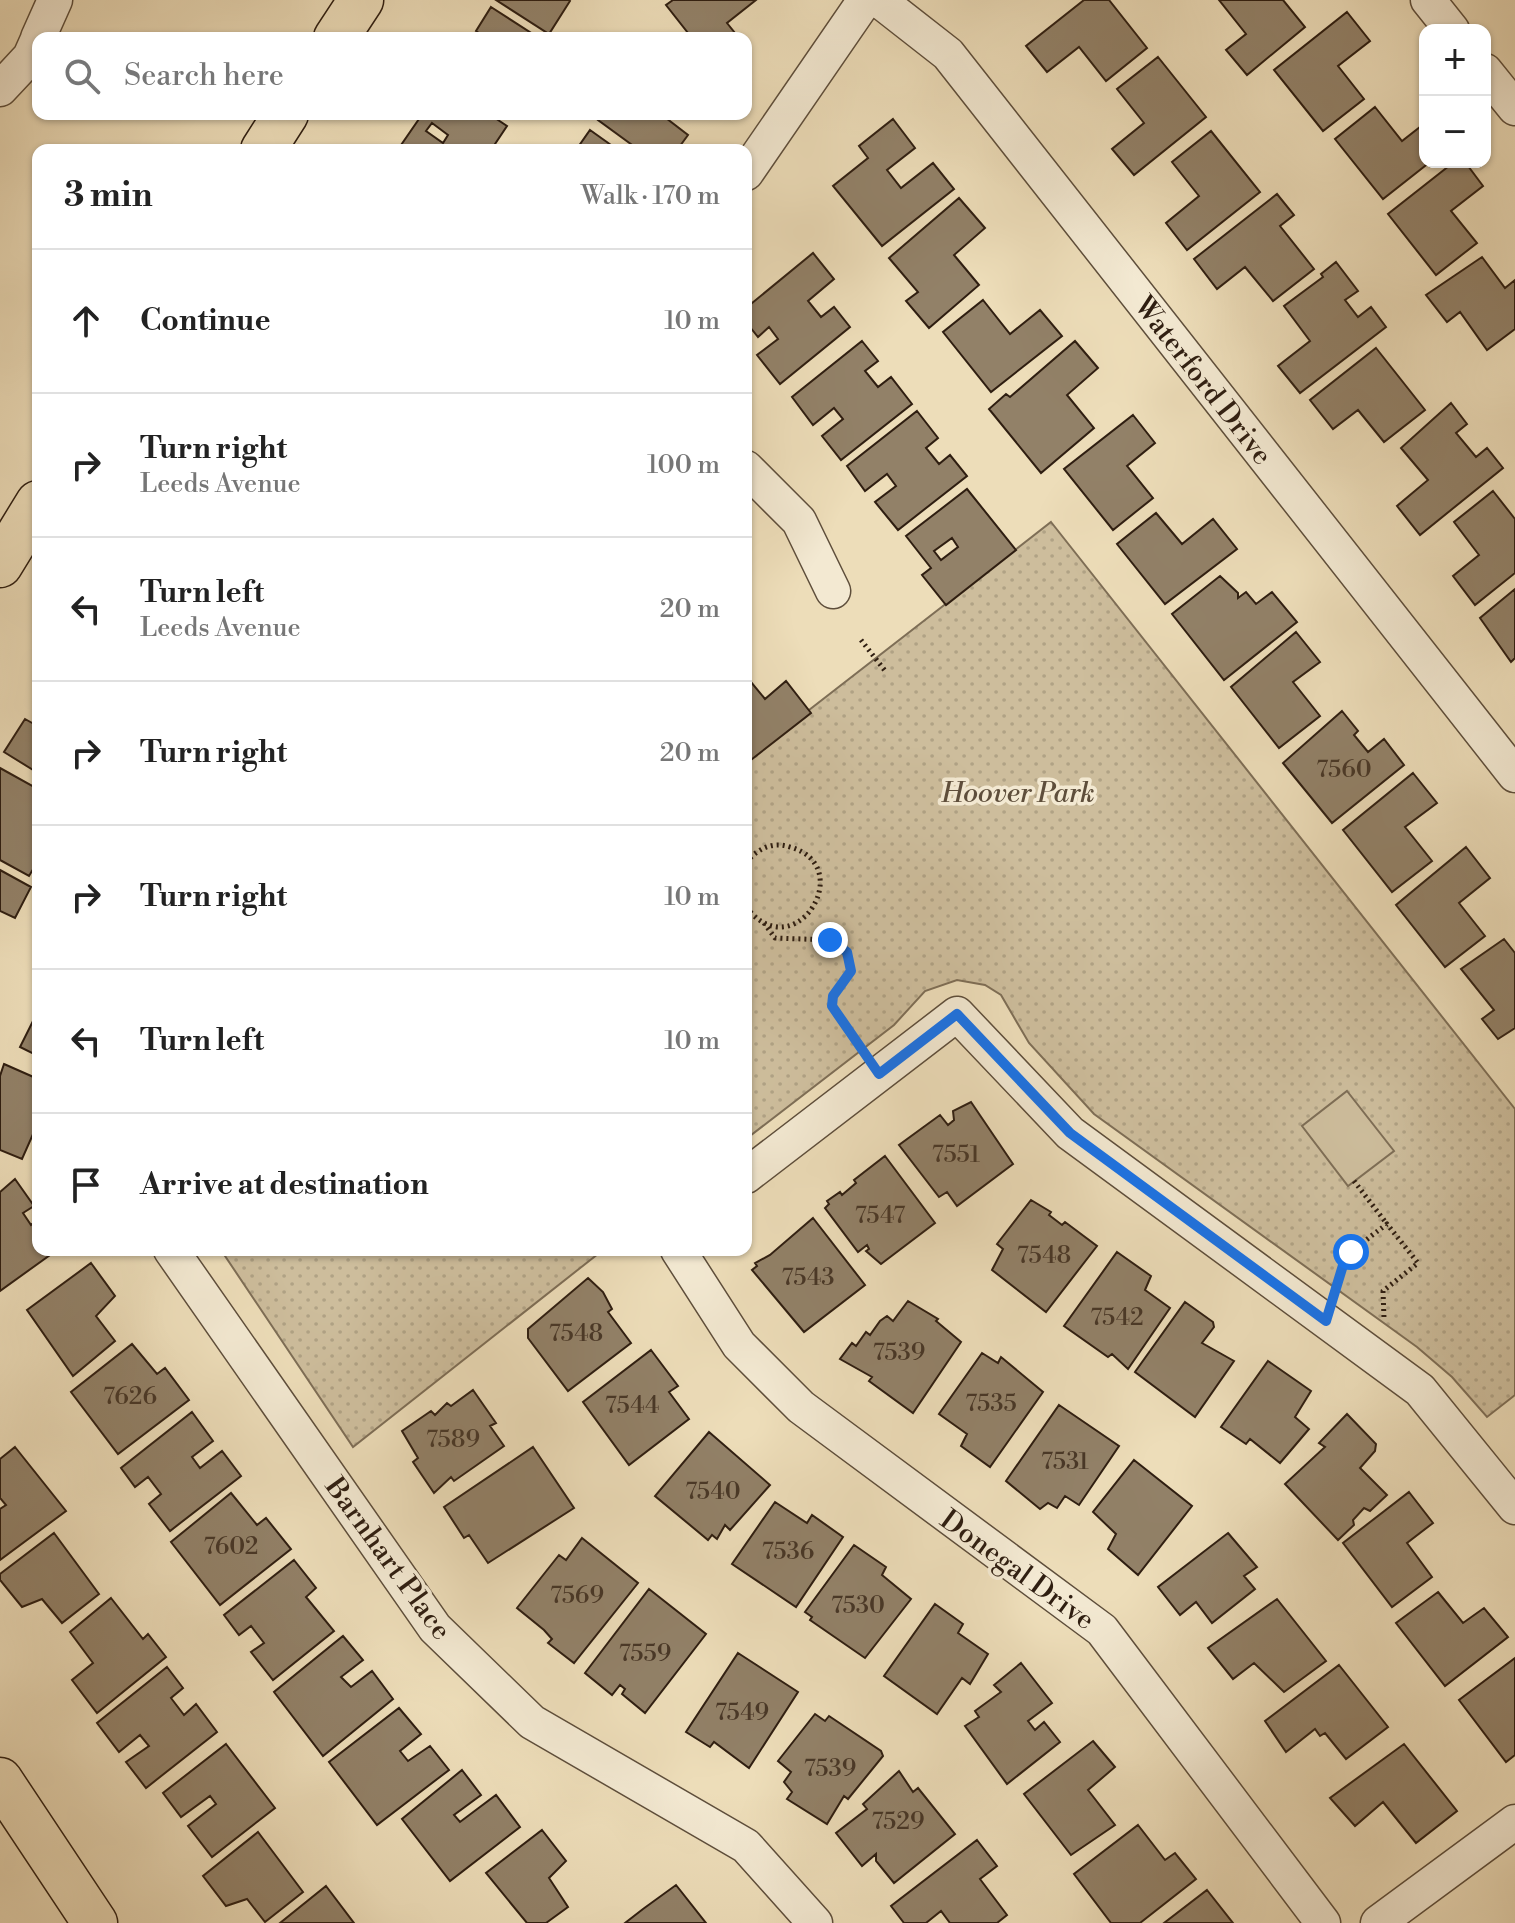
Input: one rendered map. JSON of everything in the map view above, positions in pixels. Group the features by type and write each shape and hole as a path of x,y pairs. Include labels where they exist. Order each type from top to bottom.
{"main road":[{"path":"340,32 361,0"},
{"path":"267,144 282,120"},
{"path":"0,565 32,513"},
{"path":"0,1780 95,1923"}],"street":[{"path":"41,32 55,0"},
{"path":"752,164 865,0"},
{"name":"Waterford Drive","path":"879,0 948,54 1515,775"},
{"path":"1428,0 1447,24"},
{"path":"0,89 32,52"},
{"path":"1491,78 1515,108"},
{"path":"752,474 799,521 833,591"},
{"path":"752,1171 957,1014 1070,1133 1420,1390 1515,1507"},
{"name":"Barnhart Place","path":"175,1256 435,1628 532,1722 746,1846 815,1923"},
{"name":"Donegal Drive","path":"682,1256 739,1345 801,1407 1102,1630 1323,1923"},
{"path":"1378,1923 1515,1822"}],"path":[{"path":"861,640 886,672"},
{"path":"752,857 767,846 781,844 807,855 820,877 817,902 801,921 776,926 764,923"},
{"path":"752,912 775,938 830,940 847,952 851,971 833,996 832,1006 879,1074"},
{"path":"1354,1181 1418,1263 1383,1291 1384,1318"},
{"path":"1326,1321 1344,1262 1351,1252 1387,1224"}],"green space":[{"name":"Hoover Park","path":"1051,522 1515,1109 1515,1395 1487,1417 1452,1377 1417,1347 1094,1114 1029,1043 1001,995 985,985 957,980 925,991 894,1025 752,1134 752,754"},
{"path":"1347,1091 1394,1151 1348,1186 1302,1126"},
{"path":"225,1256 595,1256 353,1447"}],"building":[{"path":"496,0 569,0 550,32"},
{"path":"673,0 756,0 727,23 734,32 687,32 666,5"},
{"path":"1084,0 1109,0 1147,48 1106,81 1079,47 1047,72 1026,46"},
{"path":"1219,0 1283,0 1305,27 1247,75 1226,50 1246,34"},
{"path":"491,7 530,32 477,32"},
{"path":"1347,12 1370,41 1338,66 1364,99 1323,131 1274,70"},
{"path":"1158,57 1206,117 1134,175 1112,149 1144,123 1117,89"},
{"path":"1375,107 1402,141 1419,128 1419,168 1422,168 1383,199 1335,139"},
{"path":"893,119 915,148 887,170 901,188 933,163 954,189 882,246 833,186 868,158 859,146"},
{"path":"418,120 498,120 507,126 495,144 402,144","holes":["432,123 448,135 443,143 426,131"]},
{"path":"598,120 669,120 688,135 681,144 631,144"},
{"path":"590,130 610,144 580,144"},
{"path":"1211,131 1260,192 1187,250 1166,223 1199,196 1172,162"},
{"path":"1446,168 1470,168 1483,186 1451,211 1477,243 1436,275 1388,214"},
{"path":"1277,194 1294,215 1280,226 1314,269 1273,301 1245,267 1217,289 1194,259"},
{"path":"959,198 985,228 954,255 979,285 929,328 906,301 918,292 889,258"},
{"path":"813,253 834,279 808,301 821,317 834,307 850,327 780,384 757,355 778,339 769,327 758,337 752,330 752,303"},
{"path":"1482,257 1505,288 1515,280 1515,329 1487,350 1460,312 1447,322 1426,295"},
{"path":"1336,262 1358,291 1345,300 1358,317 1371,307 1386,327 1300,393 1278,366 1310,341 1284,306 1323,277 1321,274"},
{"path":"983,300 1010,334 1040,310 1062,336 991,392 943,332"},
{"path":"862,341 878,361 865,371 878,387 891,377 912,404 841,460 822,436 843,419 834,408 813,425 792,397"},
{"path":"1075,341 1098,368 1067,395 1094,428 1041,473 989,409 1006,394 1010,397"},
{"path":"1376,348 1425,410 1384,442 1358,410 1333,429 1310,400"},
{"path":"1451,403 1467,424 1456,433 1476,457 1487,448 1503,468 1420,535 1397,506 1428,480 1401,448"},
{"path":"917,411 938,438 926,448 939,464 950,455 967,476 898,530 875,502 896,486 887,474 865,491 847,466"},
{"path":"1133,415 1155,443 1127,466 1153,498 1113,530 1064,469"},
{"path":"967,489 1016,550 946,605 922,575 931,568 906,536","holes":["952,538 958,547 941,560 934,551"]},
{"path":"1493,491 1515,519 1515,573 1475,605 1453,576 1479,555 1454,522"},
{"path":"1156,513 1182,544 1213,519 1237,549 1165,604 1117,544"},
{"path":"1220,576 1238,593 1238,598 1246,592 1256,604 1272,592 1297,622 1224,680 1172,614"},
{"path":"1515,589 1515,658 1511,662 1480,618"},
{"path":"1296,632 1320,662 1293,682 1320,716 1279,748 1231,687"},
{"path":"786,681 811,713 752,759 752,683 765,699"},
{"path":"1342,711 1358,731 1354,735 1368,752 1384,739 1404,765 1332,823 1283,763"},
{"path":"25,719 32,723 32,769 4,752"},
{"path":"0,768 32,786 32,871 29,876 0,860"},
{"path":"1413,773 1437,803 1405,827 1432,861 1392,892 1343,830"},
{"path":"1466,847 1490,878 1459,903 1485,936 1445,967 1396,905"},
{"path":"0,870 31,887 15,918 0,911"},
{"path":"1504,939 1515,953 1515,1028 1498,1039 1482,1019 1494,1010 1461,969"},
{"path":"32,1023 32,1053 20,1047"},
{"path":"4,1064 32,1076 32,1136 22,1159 0,1150 0,1076"},
{"path":"971,1102 1013,1164 957,1206 947,1192 939,1197 899,1145 940,1115 948,1125 954,1120 953,1111"},
{"path":"885,1156 935,1223 881,1264 866,1251 869,1249 867,1245 858,1252 825,1208 829,1204 827,1201 840,1192 842,1195 856,1183 854,1180"},
{"path":"15,1179 32,1203 32,1207 23,1213 32,1224 32,1256 49,1256 0,1291 0,1192"},
{"path":"1031,1200 1051,1212 1049,1215 1062,1225 1065,1222 1097,1246 1046,1312 992,1270 1003,1249 997,1244"},
{"path":"813,1218 865,1285 804,1332 752,1270 757,1266 755,1263 770,1255"},
{"path":"1117,1252 1151,1276 1145,1290 1170,1308 1128,1369 1112,1354 1108,1357 1064,1326"},
{"path":"91,1263 115,1296 96,1316 115,1341 73,1376 27,1310"},
{"path":"588,1278 603,1292 612,1309 608,1312 631,1343 568,1391 528,1338 528,1329"},
{"path":"908,1301 938,1319 936,1321 961,1342 913,1413 869,1381 872,1377 840,1359 852,1343 856,1346 866,1332 870,1335 880,1321 887,1316 893,1321"},
{"path":"1185,1302 1213,1322 1214,1327 1202,1343 1234,1361 1195,1417 1135,1372"},
{"path":"132,1344 157,1374 165,1368 189,1400 118,1454 71,1392"},
{"path":"651,1350 678,1386 669,1392 689,1419 629,1465 583,1402"},
{"path":"982,1353 998,1363 1001,1357 1043,1392 990,1467 961,1446 967,1434 939,1414"},
{"path":"1268,1361 1311,1391 1295,1417 1309,1429 1280,1463 1250,1439 1246,1444 1221,1427"},
{"path":"473,1390 496,1423 490,1426 504,1446 454,1481 451,1477 434,1493 413,1462 418,1458 402,1431 431,1411 435,1415 447,1403 451,1406"},
{"path":"1059,1405 1119,1446 1079,1505 1065,1496 1057,1508 1048,1503 1040,1509 1006,1481"},
{"path":"192,1412 213,1441 192,1457 200,1468 222,1451 241,1476 170,1531 149,1504 161,1494 148,1477 135,1487 121,1468"},
{"path":"1347,1414 1376,1444 1375,1451 1360,1468 1387,1495 1370,1511 1364,1508 1353,1520 1354,1525 1338,1540 1285,1484 1325,1447 1319,1443"},
{"path":"709,1432 770,1485 730,1530 725,1525 717,1539 712,1535 708,1540 655,1496"},
{"path":"15,1447 66,1511 0,1560 0,1509 6,1505 0,1498 0,1459"},
{"path":"533,1447 574,1508 488,1563 469,1535 464,1538 444,1507"},
{"path":"1134,1460 1192,1506 1138,1575 1108,1549 1116,1534 1093,1512"},
{"path":"1409,1492 1433,1523 1407,1543 1432,1577 1392,1607 1343,1543"},
{"path":"231,1493 257,1525 266,1518 291,1549 220,1605 171,1542"},
{"path":"775,1502 807,1523 812,1515 843,1537 796,1607 732,1564"},
{"path":"54,1533 99,1594 62,1623 42,1599 22,1607 0,1580 0,1574"},
{"path":"1228,1533 1257,1567 1244,1576 1255,1589 1212,1623 1196,1602 1180,1615 1158,1587"},
{"path":"582,1538 638,1583 574,1663 548,1643 552,1639 517,1608 559,1555 566,1560"},
{"path":"854,1545 886,1567 882,1575 911,1599 865,1658 810,1620 812,1617 805,1612"},
{"path":"294,1560 316,1588 306,1597 334,1631 273,1680 251,1652 264,1643 251,1626 239,1635 224,1615"},
{"path":"649,1589 706,1634 645,1713 622,1694 625,1689 620,1685 612,1695 585,1673"},
{"path":"1438,1592 1463,1623 1484,1608 1508,1637 1445,1686 1396,1623"},
{"path":"111,1598 143,1639 148,1634 166,1657 97,1713 72,1680 93,1663 70,1632"},
{"path":"1277,1599 1326,1661 1284,1692 1254,1663 1233,1679 1208,1648"},
{"path":"935,1604 963,1624 958,1633 988,1654 970,1684 962,1678 937,1714 884,1676"},
{"path":"343,1636 363,1660 341,1677 351,1687 372,1671 393,1699 323,1756 274,1692"},
{"path":"738,1653 798,1692 749,1768 714,1742 710,1747 686,1732"},
{"path":"1515,1658 1515,1755 1506,1762 1459,1700"},
{"path":"1021,1663 1052,1703 1028,1721 1035,1730 1044,1722 1060,1742 1007,1784 965,1726 979,1717 975,1711 1001,1692 994,1685"},
{"path":"1339,1665 1388,1727 1346,1759 1325,1733 1320,1736 1315,1729 1286,1752 1265,1721"},
{"path":"167,1667 183,1688 171,1698 184,1715 196,1704 217,1732 146,1788 126,1762 149,1746 140,1735 119,1752 97,1723"},
{"path":"399,1708 421,1734 400,1751 408,1761 430,1746 449,1770 377,1825 329,1762"},
{"path":"815,1714 825,1721 829,1716 881,1751 883,1756 848,1799 844,1796 827,1824 787,1799 792,1792 784,1782 791,1772 778,1761"},
{"path":"1093,1741 1115,1767 1088,1790 1115,1825 1071,1855 1024,1794"},
{"path":"226,1744 275,1808 212,1857 188,1826 216,1804 210,1796 181,1817 163,1793"},
{"path":"1404,1744 1457,1811 1416,1843 1383,1802 1355,1826 1330,1798"},
{"path":"462,1770 481,1795 454,1815 460,1822 496,1795 520,1827 450,1881 402,1819"},
{"path":"899,1771 913,1792 918,1788 955,1834 894,1883 876,1861 876,1854 862,1866 836,1833 867,1809 863,1804"},
{"path":"1138,1825 1165,1860 1175,1853 1196,1879 1140,1923 1111,1923 1074,1874"},
{"path":"542,1830 566,1861 549,1878 568,1907 546,1923 527,1923 486,1873"},
{"path":"258,1832 303,1892 265,1922 247,1899 226,1906 203,1876"},
{"path":"977,1840 997,1866 980,1879 1007,1915 997,1923 950,1923 941,1911 926,1923 904,1923 891,1906"},
{"path":"676,1885 706,1923 625,1923 643,1909"},
{"path":"326,1886 354,1923 280,1923"},
{"path":"1207,1890 1233,1923 1164,1923"}],"route":[{"path":"830,940 842,946 851,965 849,977 833,996 832,1006 879,1074 957,1014 1070,1133 1326,1321 1344,1262 1351,1252"}]}
